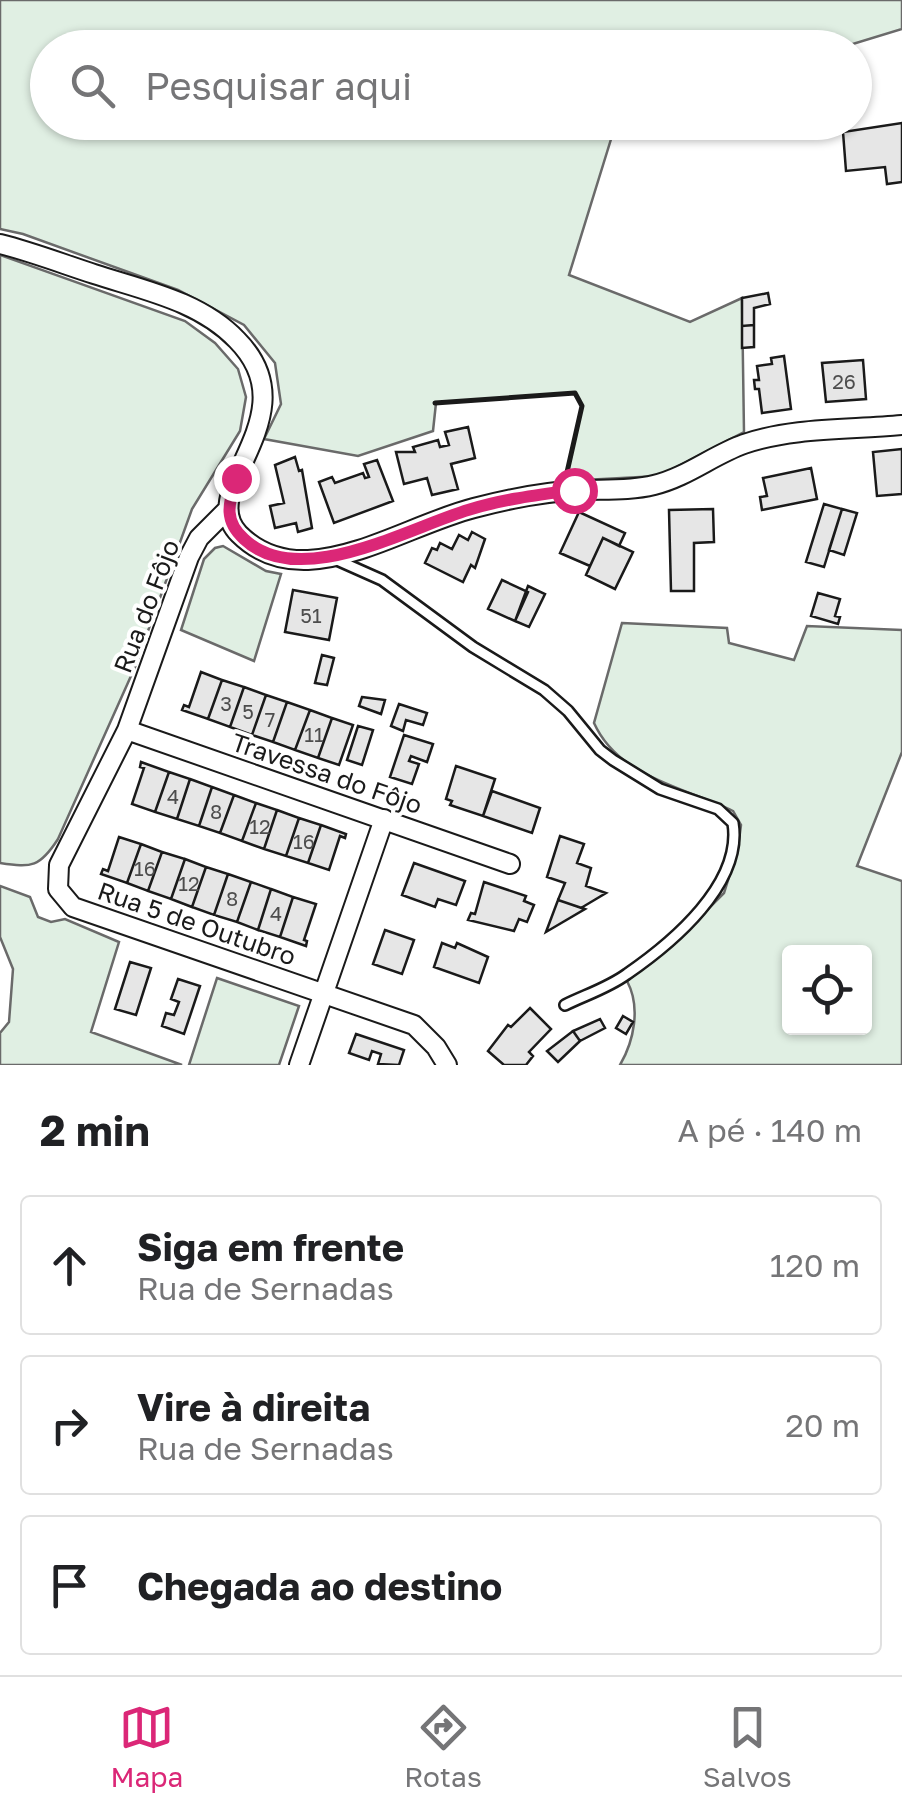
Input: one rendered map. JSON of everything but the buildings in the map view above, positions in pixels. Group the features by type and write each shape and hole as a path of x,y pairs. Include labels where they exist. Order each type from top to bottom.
{"street":[{"path":"0,244 167,297 222,326 240,342 256,365 265,405 259,431 236,478 226,510 234,530 249,544 287,559 330,557 472,508 518,498 653,486 761,440 902,426"},
{"name":"Rua do Fôjo","path":"127,730 189,557 199,538 226,510"},
{"name":"Travessa do Fôjo","path":"127,730 510,864"},
{"name":"Rua 5 de Outubro","path":"127,730 59,864 58,889 64,900 73,907 324,994"},
{"path":"299,1065 384,819"},
{"path":"324,994 414,1025 447,1065"}],"lane":[{"path":"330,557 382,580 473,647 544,690 613,760 660,789 718,810 732,823 732,848 722,880 707,902 627,975 564,1004"}],"green space":[{"path":"0,0 902,0 902,29 872,38 872,30 30,30 30,140 611,140 569,275 690,322 742,298 744,432 659,476 565,481 582,407 575,393 436,403 433,431 358,456 264,439 281,404 275,363 244,325 178,290 0,229"},
{"path":"0,255 185,321 215,343 238,369 246,397 240,431 192,509 135,667 58,839 40,860 20,865 0,863"},
{"path":"223,546 266,571 281,574 254,661 181,630 204,559"},
{"path":"622,623 727,628 729,643 794,660 807,626 902,630 902,752 857,866 902,881 902,1065 620,1065 634,1024 634,1002 627,981 675,942 724,893 741,825 733,811 654,779 619,757 594,723"},
{"path":"0,886 30,897 38,917 51,922 65,919 119,942 91,1032 182,1065 0,1065 0,1033 9,1022 13,969 0,937"},
{"path":"217,978 299,1006 279,1065 189,1065"}],"wall":[{"path":"435,403 575,393 582,406 565,481"}],"route":[{"path":"236,478 226,510 234,530 270,555 309,560 371,544 472,508 574,490"}]}
